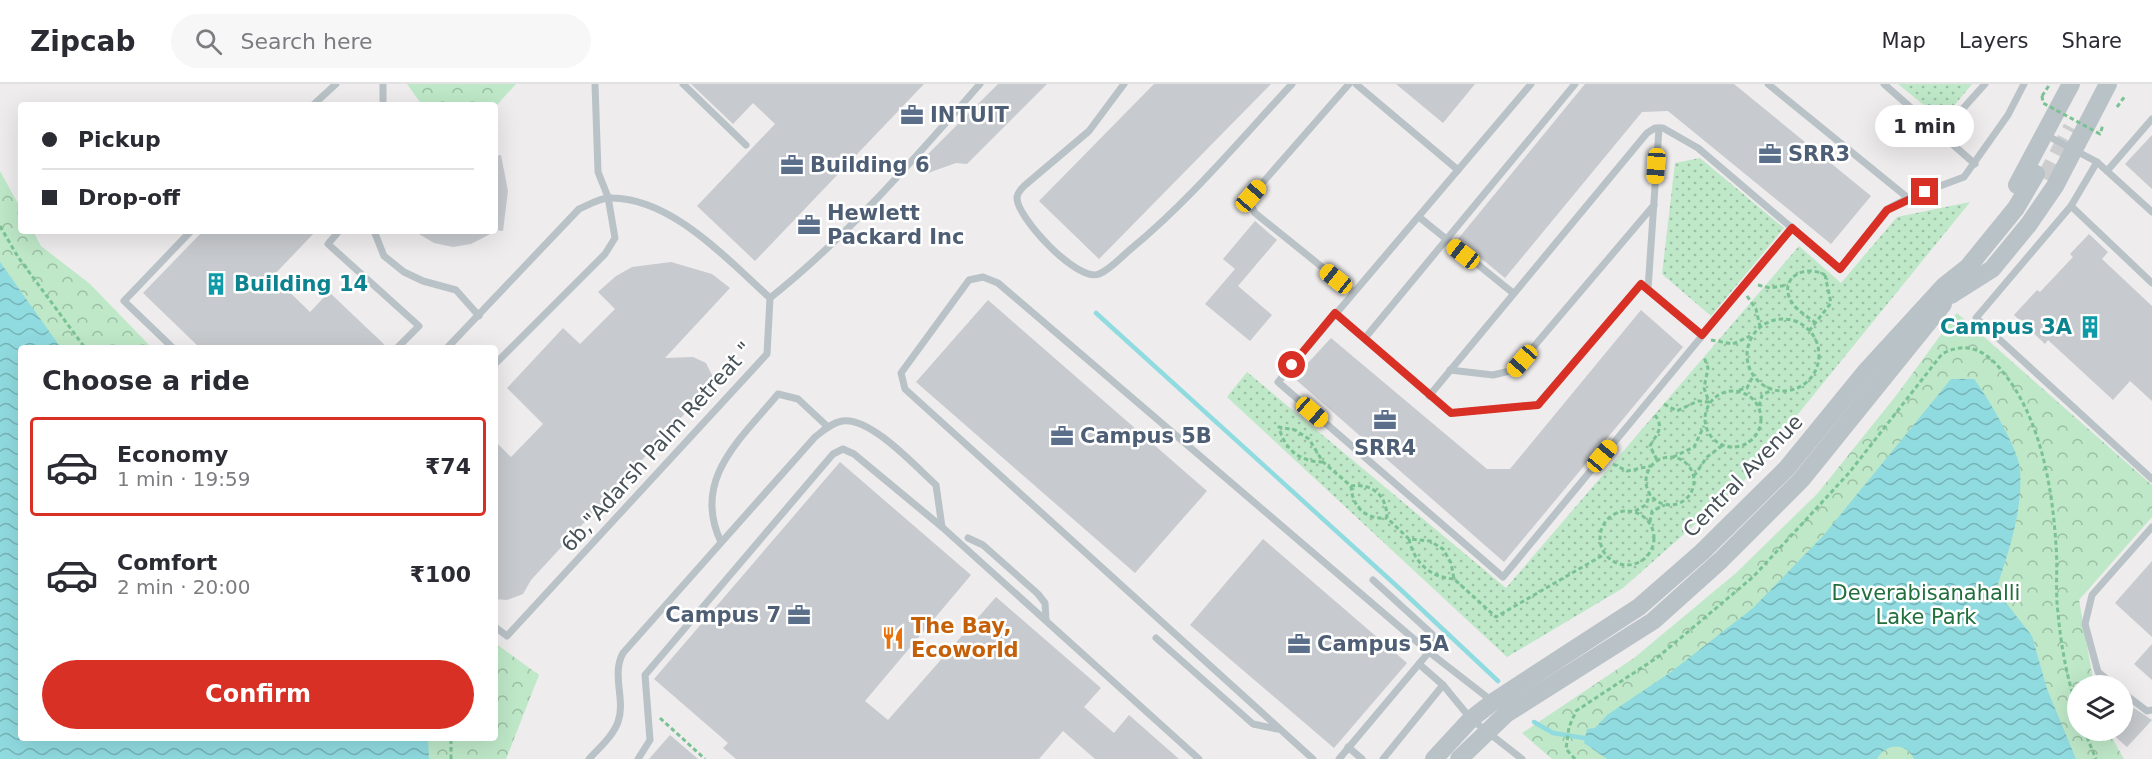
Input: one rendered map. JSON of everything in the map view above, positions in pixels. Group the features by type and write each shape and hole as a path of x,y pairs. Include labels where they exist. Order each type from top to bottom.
{"street":[{"path":"1947,291 1963,256 2008,200 2071,84"},
{"path":"2084,84 2067,126 2095,84"},
{"path":"1947,291 1992,269 2014,242 2055,186 2108,84"},
{"name":"Central Avenue","path":"1434,759 1471,719 1493,702 1639,607 1702,552 1787,468 1867,370 1947,291 1973,274 1998,244 2040,177"},
{"name":"Central Avenue","path":"1460,759 1485,732 1506,714 1653,621 1721,560 1801,480 1947,291"}],"lane":[{"path":"316,102 336,84"},
{"path":"383,84 383,102"},
{"path":"498,361 605,254 615,238 608,197 598,172 595,84"},
{"path":"683,84 746,145"},
{"path":"450,345 579,209 608,197 645,203 699,233 770,298 799,275 902,174 979,84"},
{"path":"1124,84 1089,131 1024,186 1018,194 1017,199 1027,219 1058,254 1084,274 1100,274 1162,223 1292,84"},
{"path":"1349,84 1251,196 1250,204 1255,213 1353,292"},
{"path":"1356,84 1458,170"},
{"path":"1531,84 1278,382 1503,578 1748,278 1792,228"},
{"path":"1365,338 1575,84"},
{"path":"1768,84 1908,198"},
{"path":"1884,84 1976,164"},
{"path":"1941,133 1985,84"},
{"path":"1429,396 1647,133 1659,128 1698,148 1840,269 1887,210 1908,198 1964,177 1976,164 2008,115 2024,84"},
{"path":"2107,171 2152,119"},
{"path":"1647,289 1659,128"},
{"path":"2044,134 2097,162 2152,212"},
{"path":"2097,162 2071,206 1976,318 2152,479"},
{"path":"1450,370 1493,375 1514,370 1654,205"},
{"path":"2071,206 2152,283"},
{"path":"1419,217 1513,293"},
{"path":"170,345 124,301 188,234"},
{"path":"336,234 328,243 419,326 400,345"},
{"path":"375,234 384,256 404,272 423,281 456,290 478,316"},
{"path":"1312,759 905,388 901,373 969,280 983,277 998,283 1429,652 1493,702"},
{"path":"1335,313 1451,413 1538,405 1641,284 1702,335"},
{"name":"6b,\"Adarsh Palm Retreat \"","path":"498,629 507,636 767,354 770,298"},
{"path":"721,542 710,508 717,472 778,394 798,399 828,427"},
{"path":"589,759 611,735 619,719 617,670 623,653 815,437 828,427 845,420 874,430 936,485 942,527"},
{"path":"638,759 650,740 645,675 833,454 843,449 854,454 942,527 1199,759"},
{"path":"2101,675 2097,672 2085,624 2092,595 2152,527"},
{"path":"968,538 983,545 1038,594 1045,603 1046,620"},
{"path":"1339,759 1429,652 1432,634 1373,580"},
{"path":"1156,638 1253,724 1278,729"},
{"path":"1419,664 1443,685 1485,732 1522,759"},
{"path":"1383,759 1443,685"},
{"path":"2133,700 2147,711 2152,710"},
{"path":"1348,747 1362,759"}],"path":[{"path":"2050,84 2042,96 2043,103 2100,134 2103,125"},
{"path":"0,226 18,257 84,345"},
{"path":"1825,275 1834,264"},
{"path":"1815,323 1794,306 1788,285 1794,275 1807,270 1825,275"},
{"path":"1809,331 1831,303 1825,275"},
{"path":"1748,278 1770,288 1788,285"},
{"path":"1739,289 1756,309 1760,327"},
{"path":"1702,335 1725,344 1740,342 1760,327 1773,320 1782,319 1800,323 1809,331 1819,352 1812,377 1799,388 1774,390 1762,395 1759,409 1761,423 1755,436 1737,447 1723,445 1711,437 1705,424 1704,417 1709,402 1721,393 1747,388 1753,376"},
{"path":"1752,335 1746,352 1753,376 1774,390"},
{"path":"1575,759 1566,749 1565,741 1576,711 1658,657 1753,577 1850,473 1942,354 1965,347 1979,350 2000,368 2029,414 2040,442 2056,546 2061,642 2069,675"},
{"path":"1704,357 1708,368 1704,388 1709,402"},
{"path":"1737,391 1751,398 1759,409"},
{"path":"1664,404 1677,411 1698,401 1709,402"},
{"path":"1654,415 1659,423 1659,432 1650,446 1657,461"},
{"path":"1613,464 1627,471 1651,466 1657,461 1672,457 1694,447 1705,424"},
{"path":"1279,427 1284,442 1295,454 1308,461 1323,462"},
{"path":"1651,525 1646,519 1632,512 1625,511 1610,516 1601,528 1599,536 1603,551 1613,562 1628,565 1643,560 1648,555 1654,540 1651,525 1652,511 1667,505 1674,505 1687,498 1692,491 1694,477 1707,457 1723,445"},
{"path":"1672,457 1686,463 1694,477"},
{"path":"1632,512 1646,505 1650,494 1646,480 1651,466"},
{"path":"1351,486 1353,500 1360,511 1373,518 1387,518"},
{"path":"1650,494 1667,505"},
{"path":"1409,539 1414,555 1424,568 1438,576 1454,579"},
{"path":"647,707 705,759"},
{"path":"451,741 451,759"},
{"path":"2089,741 2096,759"}],"green space":[{"path":"407,84 516,84 498,104 420,102"},
{"path":"1898,84 1972,84 1942,120"},
{"path":"1700,158 1784,228 1711,316 1662,274 1675,163"},
{"path":"0,171 18,204 18,234 35,234 41,246 90,284 149,345 18,345 18,741 498,741 498,645 539,675 506,759 0,759"},
{"path":"1970,202 1743,482 1623,588 1507,657 1227,397 1247,372 1506,588 1799,246 1841,283 1897,217"},
{"name":"Deverabisanahalli Lake Park","path":"1957,313 2152,485 2152,517 2079,600 2092,675 2067,675 2067,741 2114,741 2124,759 1552,759 1522,733 1634,658 1736,573 1817,494 1895,397"}],"water":[{"path":"0,262 59,345 18,345 18,741 428,741 429,759 0,759"},
{"name":"Deverabisanahalli Lake Park","path":"1951,379 1974,379 2001,422 2014,448 2020,469 2017,515 1996,590 2032,636 2047,689 2076,759 1914,759 1901,747 1891,747 1877,759 1607,759 1584,743 1587,729 1595,728 1607,715 1671,672 1753,608 1823,536"}],"building":[{"name":"Building 6","path":"691,84 924,84 755,261 697,206 775,124 753,103 733,124"},
{"path":"998,84 1047,84 967,164 956,163 928,173 923,159"},
{"path":"1154,84 1271,84 1099,259 1039,201"},
{"path":"1396,84 1475,84 1443,123"},
{"name":"SRR3","path":"1585,84 1734,84 1871,196 1831,244 1668,111 1642,112 1505,278 1458,239"},
{"path":"2152,135 2152,189 2125,164"},
{"path":"501,155 508,191 503,231 498,230 498,156"},
{"path":"1255,221 1277,240 1238,286 1272,315 1250,341 1205,304 1235,269 1223,259"},
{"name":"Building 14","path":"200,234 313,234 273,276 310,312 329,292 385,345 197,345 143,293"},
{"path":"419,234 490,234 471,244 453,247 434,243"},
{"name":"Campus 3A","path":"2089,234 2108,252 2102,259 2152,306 2152,401 2130,381 2113,400 2048,340 2045,344 2014,315 2037,290 2040,292 2073,257 2070,254"},
{"path":"671,262 712,274 730,288 665,358 693,357 706,363 714,379 711,396 700,406 690,408 531,580 523,594 507,600 498,599 498,444 511,457 543,424 507,388 563,328 580,344 615,309 598,292 616,276 632,267"},
{"name":"Campus 5B","path":"988,300 1207,491 1135,573 916,382"},
{"name":"SRR4","path":"1641,310 1683,347 1504,562 1294,378 1331,338 1487,469 1510,469"},
{"path":"840,462 971,575 865,701 888,720 996,597 1101,688 1084,707 1114,733 1129,715 1179,759 1095,759 1063,731 1039,759 736,759 723,748 728,743 654,679"},
{"name":"Campus 5A","path":"1263,539 1407,663 1334,748 1190,625"},
{"path":"2152,561 2152,637 2115,603"},
{"path":"2152,644 2152,680 2134,664"},
{"path":"2133,709 2152,720 2133,741"},
{"path":"670,735 698,759 649,759"},
{"path":"2120,741 2133,741 2127,747"}],"waterway":[{"path":"1096,313 1498,681"},
{"path":"1534,722 1553,733 1584,738"}],"tunnel":[{"path":"2045,179 2072,128"}],"place":[{"name":"INTUIT","path":"912,115"},
{"name":"SRR3","path":"1770,154"},
{"name":"Building 6","path":"792,165"},
{"name":"Hewlett Packard Inc","path":"809,225"},
{"name":"Building 14","path":"216,284"},
{"name":"Campus 3A","path":"2090,327"},
{"name":"SRR4","path":"1385,420"},
{"name":"Campus 5B","path":"1062,436"},
{"name":"Campus 7","path":"799,615"},
{"name":"The Bay, Ecoworld","path":"893,638"},
{"name":"Campus 5A","path":"1299,644"}],"route":[{"path":"1292,365 1335,313 1451,413 1538,405 1641,284 1702,335 1792,228 1840,269 1887,210 1908,198 1925,192"}]}
